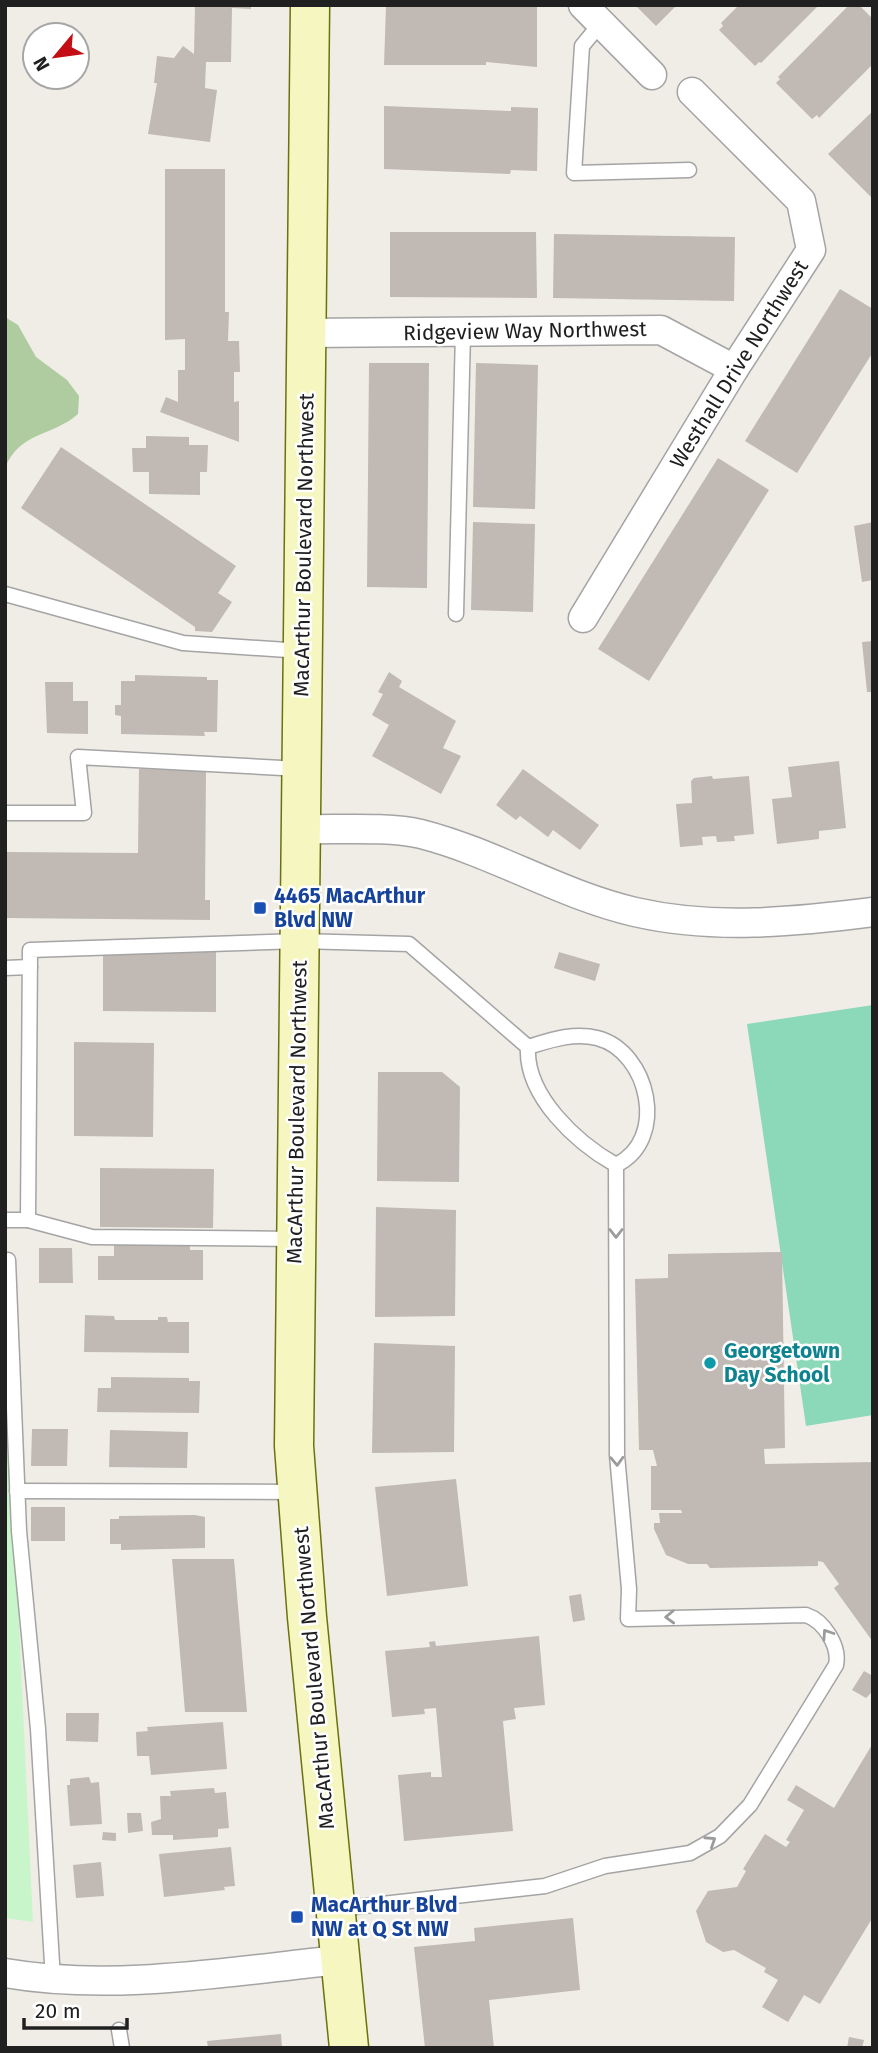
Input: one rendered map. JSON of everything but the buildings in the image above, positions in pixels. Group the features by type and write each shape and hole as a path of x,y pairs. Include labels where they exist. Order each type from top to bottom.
{"main road":[{"name":"MacArthur Boulevard Northwest","path":"310,5 295,1239 297,1492 349,2048"}],"street":[{"path":"592,14 652,75"},
{"name":"Westhall Drive Northwest","path":"583,618 734,369 811,250 801,201 692,92"},
{"name":"Ridgeview Way Northwest","path":"306,333 661,330 734,369"},
{"path":"300,829 418,834 470,849 610,906 683,920 777,922 873,912"},
{"path":"5,1973 53,1980 129,1980 340,1960"}],"lane":[{"path":"592,14 582,46 574,173 689,170"},
{"path":"456,614 463,332"},
{"path":"5,594 183,643 302,651"},
{"path":"5,813 84,813 78,757 301,769"},
{"path":"28,1220 30,950 299,941 409,944 528,1047"},
{"path":"5,968 30,967"},
{"path":"528,1047 570,1036 589,1036 616,1045 633,1061 644,1095 648,1126 634,1152 616,1165"},
{"path":"528,1047 527,1062 533,1079 557,1115 593,1152 616,1165"},
{"path":"335,1909 545,1886 606,1866 690,1853 720,1836 741,1816 770,1777 831,1674 838,1657 822,1626 806,1615 628,1619 629,1589 617,1455 616,1165"},
{"path":"5,1220 28,1220 92,1237 295,1239"},
{"path":"8,1260 17,1491 37,1729 53,1980"},
{"path":"17,1491 297,1492"},
{"path":"119,2030 122,2048"}],"green space":[{"path":"5,317 18,325 36,357 67,380 79,396 78,414 19,447 5,468"},
{"path":"873,1005 873,1415 806,1426 747,1024"},
{"path":"5,1327 33,1922 5,1918"}],"place":[{"name":"4465 MacArthur Blvd NW","path":"260,908"},
{"name":"Georgetown Day School","path":"710,1363"},
{"name":"MacArthur Blvd NW at Q St NW","path":"297,1917"}]}
